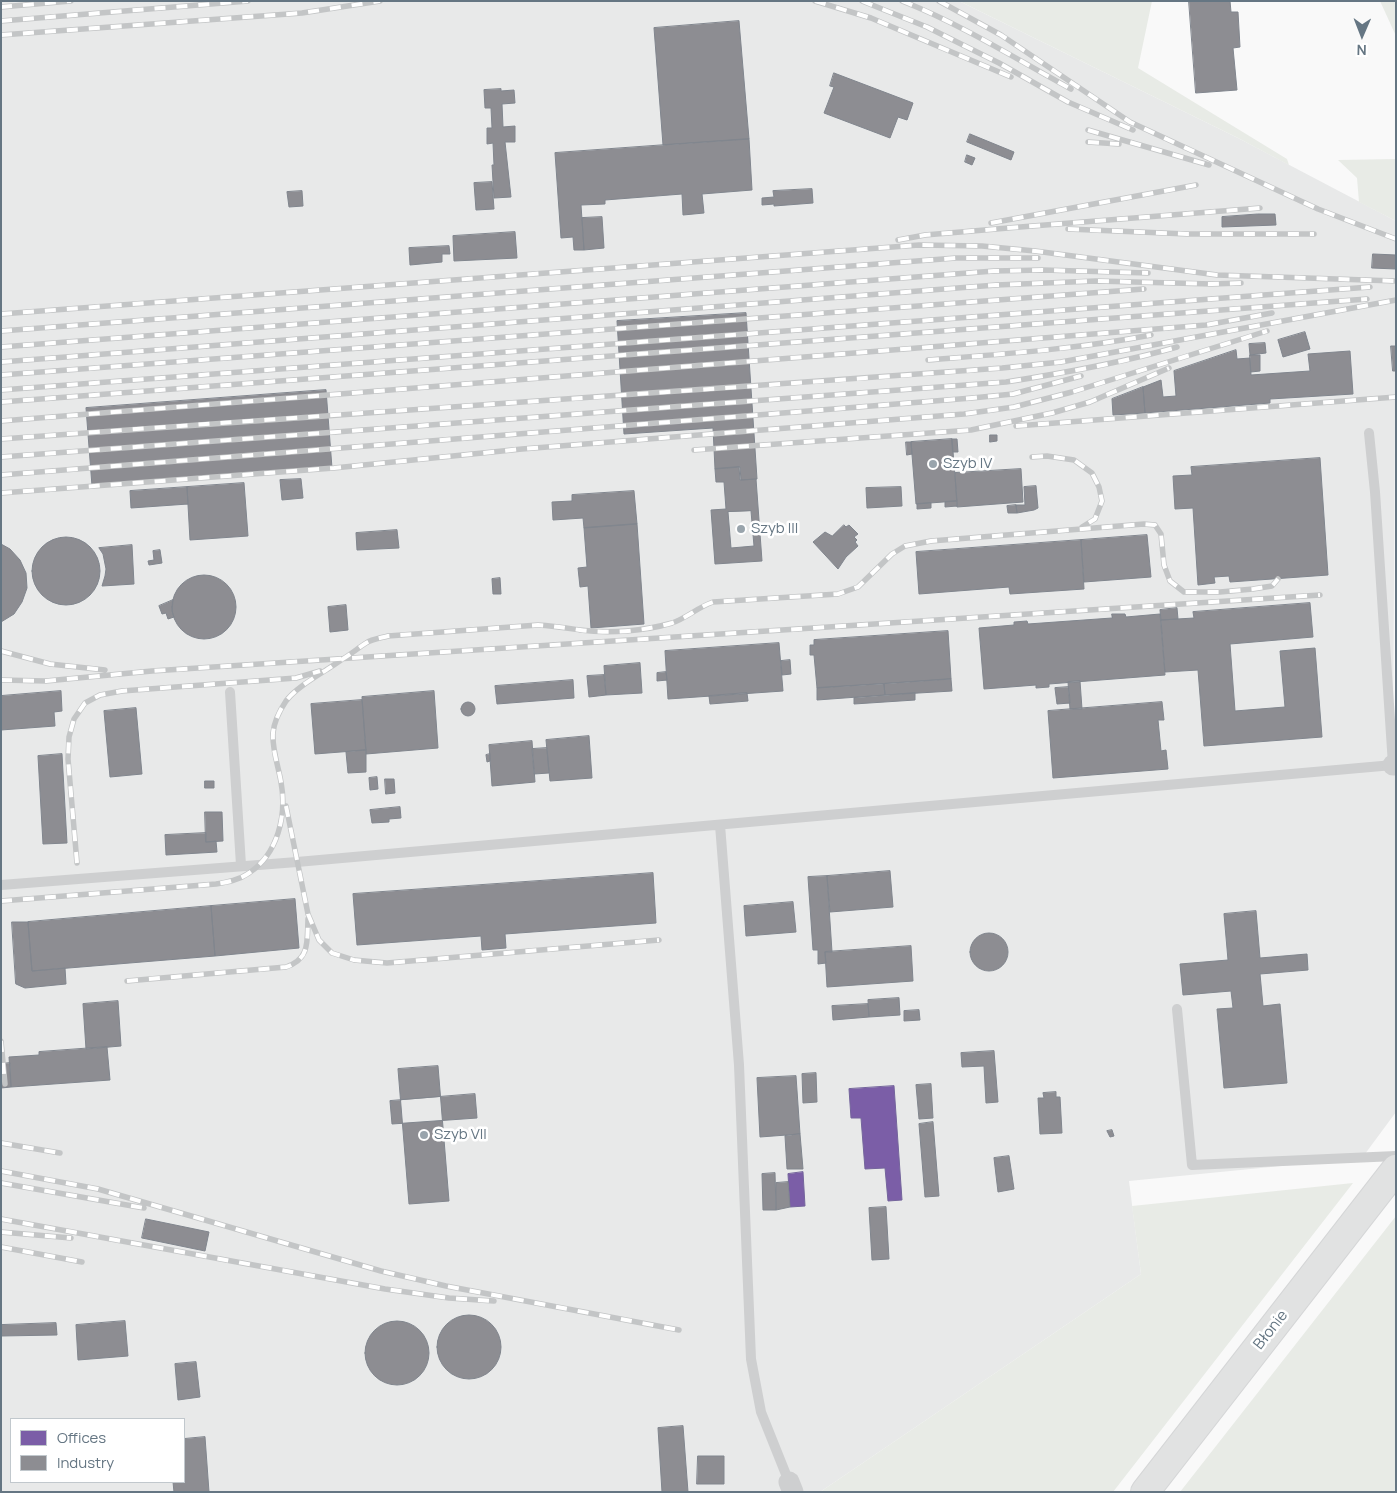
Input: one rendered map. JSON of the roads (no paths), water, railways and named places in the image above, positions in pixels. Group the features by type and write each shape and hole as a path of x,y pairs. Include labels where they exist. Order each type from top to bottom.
{"street":[{"name":"Błonie","path":"1145,1492 1396,1169"}],"lane":[{"path":"1,885 720,825 1394,765 1375,492 1369,433"},
{"path":"230,692 241,866"},
{"path":"720,825 739,1065 751,1359 761,1412 791,1487"},
{"path":"1177,1008 1192,1165 1396,1156"}],"railway":[{"path":"1,7 71,1"},
{"path":"1,21 248,1"},
{"path":"1,35 302,13 380,1"},
{"path":"815,1 871,18 1011,77"},
{"path":"862,1 927,27 999,63 1068,102 1133,130"},
{"path":"902,1 946,20 1071,89"},
{"path":"939,1 1001,35 1130,122 1318,209 1396,239"},
{"path":"1088,130 1209,165"},
{"path":"1088,142 1119,144"},
{"path":"991,223 1196,185"},
{"path":"898,240 925,235 1260,208"},
{"path":"1068,229 1187,234 1314,234"},
{"path":"1,314 919,245 982,246 1035,251 1217,275 1396,281"},
{"path":"1,331 956,258 1038,258"},
{"path":"1,347 994,271 1043,270 1148,273"},
{"path":"1,362 996,285 1096,281 1241,283"},
{"path":"1,390 1370,287"},
{"path":"1,375 1144,289"},
{"path":"1,402 1367,299"},
{"path":"1,439 1002,368 1061,362 1396,300"},
{"path":"1,421 1206,325 1272,313"},
{"path":"1,493 334,468 522,449 964,414 1014,407 1072,392 1267,331"},
{"path":"928,360 1068,347 1151,335"},
{"path":"1,457 1006,382 1092,367 1177,347"},
{"path":"694,450 971,430 1052,413 1090,402 1169,368"},
{"path":"1,475 972,398 1013,394 1081,376"},
{"path":"1016,426 1396,397"},
{"path":"1032,457 1047,456 1074,460 1092,473 1099,487 1102,501 1095,519 1082,527"},
{"path":"1,901 216,884 237,879 249,873 267,855 278,833 281,820 283,795 274,751 273,733 282,708 291,695 304,684 371,640 388,636 538,625 591,631 615,632 638,630 672,623 713,602 838,594 858,587 892,554 905,546 931,541 1144,524 1155,525 1161,534 1164,565 1170,581 1184,592 1220,592 1253,589 1272,586 1278,579"},
{"path":"1,680 46,681 152,671 1320,595"},
{"path":"1,651 50,664 105,670"},
{"path":"77,863 68,759 69,737 74,719 85,703 100,695 122,691 296,678 320,671"},
{"path":"286,806 308,914 319,940 332,953 354,960 387,963 659,940"},
{"path":"127,981 286,967 294,964 306,949 308,919"},
{"path":"1,1041 5,1084"},
{"path":"1,1143 60,1153"},
{"path":"1,1171 98,1189 381,1271 446,1286 679,1330"},
{"path":"1,1183 144,1208"},
{"path":"1,1219 385,1289 449,1298 494,1301"},
{"path":"1,1232 71,1238"},
{"path":"1,1247 82,1262"}],"place":[{"name":"Szyb IV","path":"933,464"},
{"name":"Szyb III","path":"741,529"},
{"name":"Szyb VII","path":"424,1135"}]}
